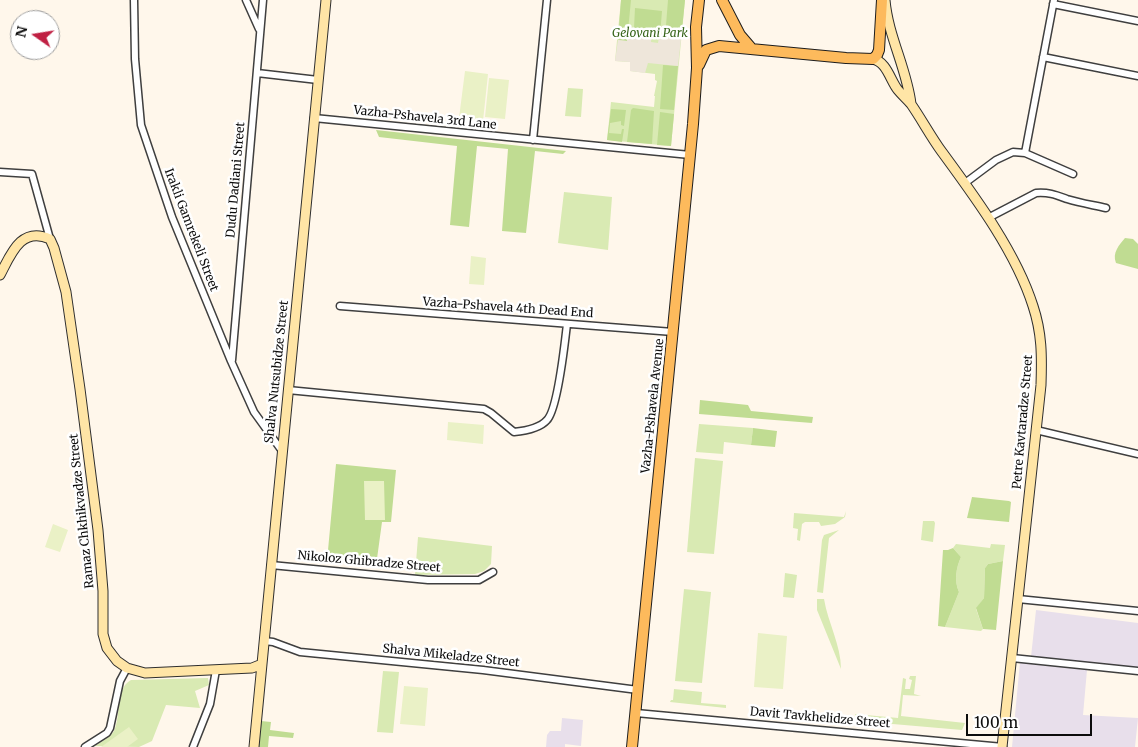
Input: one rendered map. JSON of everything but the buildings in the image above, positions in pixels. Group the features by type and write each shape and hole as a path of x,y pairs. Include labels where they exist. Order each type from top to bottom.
{"main road":[{"name":"Shalva Nutsubidze Street","path":"254,747 326,0"},
{"name":"Vazha-Pshavela Avenue","path":"632,747 698,68 696,27 699,0"},
{"path":"722,0 740,35 752,49"},
{"path":"873,58 877,56 883,0"},
{"name":"Petre Kavtaradze Street","path":"883,0 909,86 911,104"},
{"name":"Vazha-Pshavela Avenue","path":"698,68 706,50 712,47 727,46 846,58 873,58"},
{"name":"Petre Kavtaradze Street","path":"873,58 880,61 893,84 911,104 988,218 1016,265 1033,304 1038,321 1042,346 1041,385 1003,747"},
{"path":"0,275 16,245 30,236 37,235 50,240"},
{"name":"Ramaz Chkhikvadze Street","path":"50,240 66,292 80,389 98,530 103,591 103,634 107,648 117,661 127,668"},
{"path":"127,668 145,673 252,668 262,664"}],"street":[{"name":"Irakli Gamrekeli Street","path":"134,0 135,59 141,126 172,217 231,361 254,412 282,451"},
{"path":"246,0 259,30"},
{"name":"Dudu Dadiani Street","path":"231,361 263,0"},
{"path":"532,140 547,0"},
{"path":"1025,153 1053,2 1138,21"},
{"path":"1043,57 1138,76"},
{"path":"257,73 318,80"},
{"name":"Vazha-Pshavela 3rd Lane","path":"314,118 690,155"},
{"path":"965,183 996,160 1013,152 1025,153 1072,174"},
{"name":"Ramaz Chkhikvadze Street","path":"0,172 32,174 50,240"},
{"path":"988,218 1036,194 1044,192 1106,208"},
{"name":"Vazha-Pshavela 4th Dead End","path":"340,306 673,332"},
{"path":"288,390 484,408 514,432 542,424 549,419 554,401 567,324"},
{"path":"1036,430 1138,454"},
{"name":"Nikoloz Ghibradze Street","path":"271,565 428,580 479,580 493,572"},
{"path":"1018,599 1138,612"},
{"name":"Shalva Mikeladze Street","path":"264,641 273,642 300,652 474,669 638,690"},
{"path":"1012,658 1138,671"},
{"path":"85,747 107,733 110,728 120,681 127,668"},
{"path":"193,747 210,704 216,670"},
{"name":"Davit Tavkhelidze Street","path":"636,713 1003,747"}],"shaded area":[{"path":"628,27 652,30 651,42 658,43 659,37 681,39 678,66 648,63 645,73 630,71 630,62 615,61 618,40 627,41"},
{"path":"1036,610 1138,623 1138,668 1031,657"},
{"path":"1020,662 1087,670 1083,715 1138,718 1135,747 1012,747"},
{"path":"562,718 583,720 581,746 565,744 565,747 546,747 547,735 550,731 561,731"}],"green space":[{"name":"Gelovani Park","path":"621,0 685,0 671,146 607,140 611,102 654,107 657,81 655,80 655,74 630,71 630,62 615,61"},
{"path":"621,0 631,0 627,41 618,40"},
{"path":"668,0 685,0 681,39 665,38"},
{"path":"635,8 662,11 660,36 651,35 652,30 634,28"},
{"path":"663,65 678,66 674,110 660,109"},
{"path":"465,71 488,74 483,121 459,118"},
{"path":"489,78 509,80 505,119 485,117"},
{"path":"568,88 583,89 581,117 565,116"},
{"path":"633,108 654,111 652,144 627,142 631,110"},
{"path":"611,109 626,110 624,126 621,125 621,121 610,123 609,133 621,134 622,129 624,129 622,142 607,140"},
{"path":"660,112 674,114 671,146 657,145"},
{"path":"376,130 566,151 563,154 535,151 526,233 502,231 508,149 477,146 469,227 450,225 457,146 379,137"},
{"path":"564,192 612,197 608,250 558,243"},
{"path":"1125,238 1133,239 1138,244 1138,269 1116,263 1115,256 1118,246"},
{"path":"471,256 486,258 484,285 469,284"},
{"path":"700,400 748,405 751,411 813,417 812,423 699,414"},
{"path":"448,422 484,425 483,444 447,440"},
{"path":"699,424 753,428 751,445 724,442 723,454 696,452"},
{"path":"753,428 777,431 775,447 751,445"},
{"path":"695,458 723,461 714,554 687,552"},
{"path":"336,464 396,470 391,522 382,522 376,566 327,561"},
{"path":"364,481 384,481 385,520 365,520"},
{"path":"972,497 1011,502 1009,522 967,518"},
{"path":"846,511 845,517 835,524 821,526 819,522 805,522 802,524 800,541 797,540 798,529 793,528 794,513 844,517"},
{"path":"923,521 934,521 935,523 933,542 921,540"},
{"path":"53,524 68,530 60,552 45,547"},
{"path":"839,530 829,538 823,593 817,592 822,540 824,535"},
{"path":"418,537 492,546 491,564 484,571 475,574 415,575"},
{"path":"956,544 990,548 991,544 1005,545 1003,561 988,564 985,568 984,598 976,609 983,629 981,631 945,627 959,592 956,574 961,557 953,548"},
{"path":"953,548 961,557 956,574 959,592 945,627 938,626 943,550"},
{"path":"1003,561 996,630 983,629 976,608 984,598 985,568 988,564"},
{"path":"785,573 797,575 794,598 783,597"},
{"path":"684,589 711,592 702,683 675,681"},
{"path":"817,599 824,599 839,651 841,669 817,610"},
{"path":"758,633 787,636 783,689 754,687"},
{"path":"383,671 399,672 393,733 377,732"},
{"path":"910,676 916,676 914,694 921,696 903,695 901,716 965,723 962,730 858,721 855,714 898,718 903,678 906,679 905,689 910,689 912,680 909,679"},
{"path":"208,678 209,685 195,691 200,708 166,705 152,741 139,747 95,746 114,731 122,690 131,680"},
{"path":"404,686 428,688 425,726 400,724"},
{"path":"674,689 702,692 701,703 726,705 726,708 670,702 673,700"},
{"path":"261,721 271,722 270,730 294,733 293,738 269,736 268,747 258,747"},
{"path":"129,727 138,739 127,747 101,747"}]}
